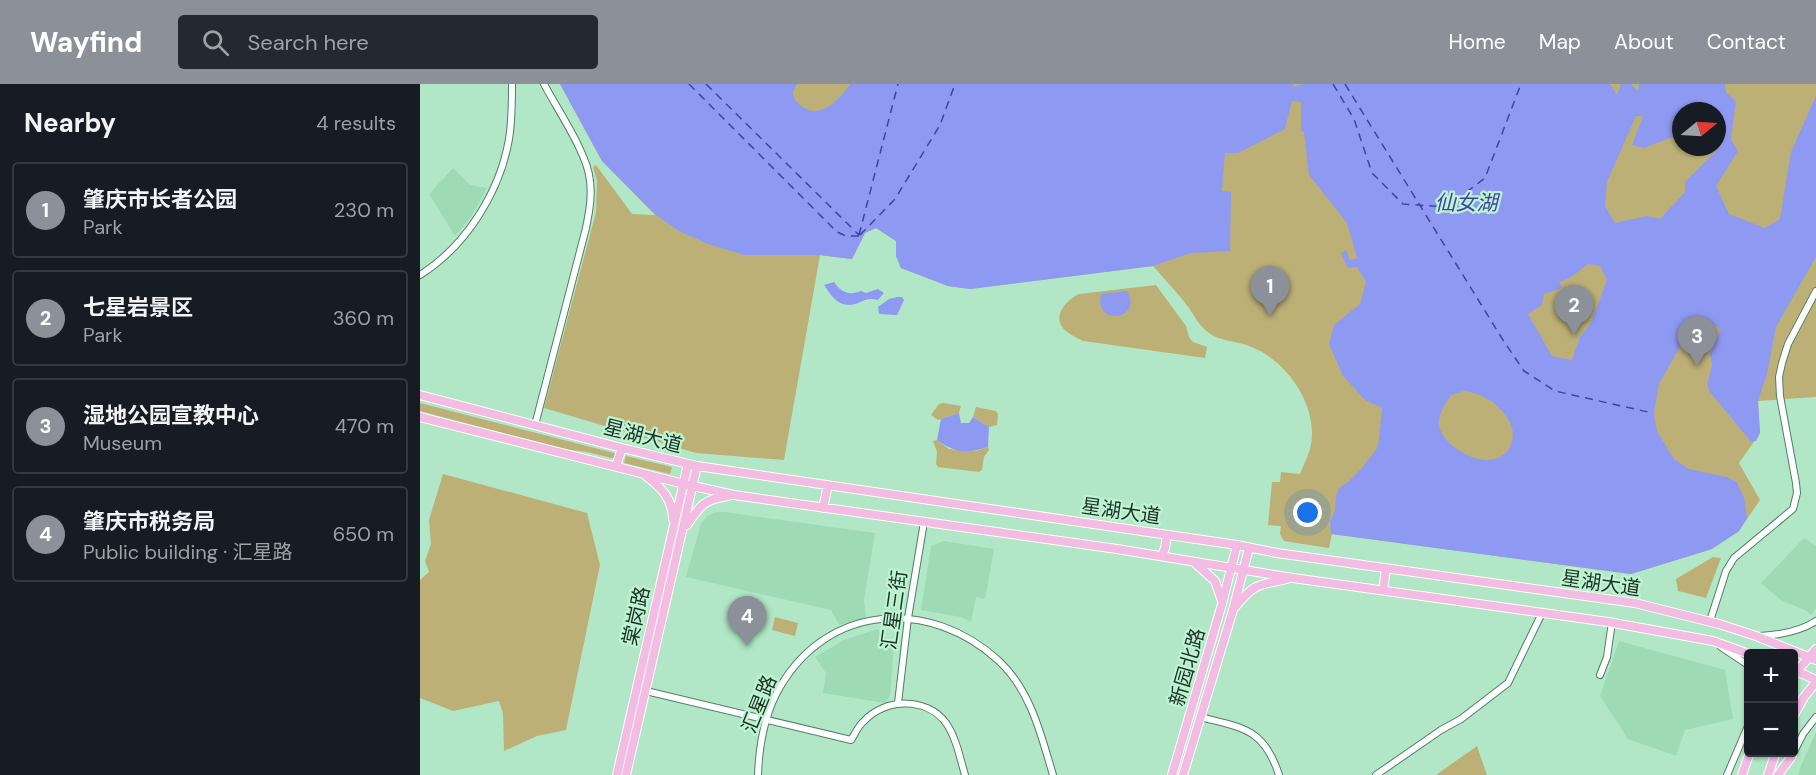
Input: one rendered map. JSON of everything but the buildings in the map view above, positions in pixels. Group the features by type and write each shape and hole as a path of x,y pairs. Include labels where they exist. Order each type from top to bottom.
{"main road":[{"name":"星湖大道","path":"420,395 693,465 1237,545 1277,553 1635,603 1714,622 1812,658"},
{"name":"星湖大道","path":"420,417 734,495 1191,560 1293,578 1612,622 1713,641 1744,652"},
{"path":"616,466 622,448"},
{"name":"棠岗路","path":"626,775 646,690 654,632 674,528 693,465"},
{"path":"644,474 667,494 673,512 674,528"},
{"name":"棠岗路","path":"617,775 683,530 688,485"},
{"path":"823,508 828,485"},
{"path":"683,530 705,502 734,495"},
{"path":"1162,556 1166,548 1167,535"},
{"name":"新园北路","path":"1172,775 1237,545"},
{"name":"新园北路","path":"1183,775 1233,610 1249,548"},
{"path":"1191,560 1215,581 1222,604"},
{"path":"1383,590 1386,568"},
{"path":"1233,610 1254,587 1293,578"},
{"path":"1713,641 1721,635 1722,631 1714,622"},
{"path":"1798,669 1812,658 1816,649"},
{"path":"1208,653 1212,650 1219,655"},
{"path":"1798,674 1816,681 1798,708"},
{"path":"1742,775 1749,757"},
{"path":"1768,775 1774,757"},
{"path":"1778,775 1791,757"}],"street":[{"path":"420,275 446,255 472,225 493,190 505,158 509,139 512,84"},
{"path":"536,425 586,228 591,196 589,174 582,153 544,84"},
{"path":"1714,622 1726,571 1734,558 1793,510 1797,493 1796,483 1780,396 1779,377 1788,344 1816,291"},
{"name":"汇星三街","path":"898,703 908,618 924,522"},
{"path":"1376,775 1441,730 1461,719 1508,683 1542,612"},
{"name":"汇星路","path":"758,775 760,746 767,720 779,688 792,670 809,652 830,636 863,622 892,617 921,620 962,634 999,661 1017,683 1032,708 1053,775"},
{"path":"1756,636 1788,633 1816,621"},
{"path":"1600,675 1607,657 1612,622"},
{"path":"1713,641 1744,662"},
{"path":"646,690 851,740 864,721 877,711 898,703 916,704 933,711 945,722 953,736 965,775"},
{"path":"1200,717 1245,729 1256,736 1267,749 1279,775"},
{"path":"1798,744 1816,717"},
{"path":"1727,775 1744,737"},
{"path":"1784,775 1792,757"}],"shaded area":[{"name":"仙女湖","path":"560,84 1816,84 1816,397 1758,401 1760,433 1739,463 1760,500 1739,531 1712,549 1631,574 1332,534 1329,548 1284,541 1280,534 1281,526 1268,525 1272,482 1280,482 1281,472 1300,474 1310,450 1311,421 1301,394 1294,381 1284,370 1262,352 1244,344 1218,338 1206,331 1153,266 970,289 948,286 901,268 896,256 896,241 876,228 865,233 852,259 820,255 784,460 696,453 544,408 596,212 597,181 593,167 596,165 632,214 655,215 602,161"},
{"path":"453,168 470,185 487,188 471,217 455,236 429,194"},
{"path":"1156,285 1186,326 1193,342 1207,347 1205,358 1083,341 1061,326 1059,321 1062,310 1069,300 1079,294"},
{"path":"420,403 618,454 616,459 563,449 420,411"},
{"path":"939,404 961,406 959,413 938,420 931,415"},
{"path":"976,407 996,411 997,425 989,427 973,417"},
{"path":"937,440 949,449 976,451 988,447 982,470 979,472 938,467 937,452 933,441"},
{"path":"626,456 672,467 670,474 624,463"},
{"path":"443,474 587,513 600,565 566,730 537,736 504,751 503,713 499,701 453,711 420,698 420,580 429,572 425,561 431,544 429,520"},
{"path":"717,512 875,533 864,600 866,617 839,625 831,610 686,577 701,524 707,516"},
{"path":"1804,538 1816,546 1816,608 1811,615 1805,610 1782,601 1761,583"},
{"path":"944,541 994,549 985,599 976,597 971,622 961,617 921,610 931,546"},
{"path":"1713,557 1721,558 1706,598 1678,591 1676,579"},
{"path":"775,617 798,623 795,636 772,630"},
{"path":"877,629 894,645 890,696 885,703 823,693 826,673 815,657 844,640"},
{"path":"1619,641 1725,670 1733,719 1685,730 1676,756 1628,739 1600,696"},
{"path":"1816,732 1816,775 1798,775 1800,768"},
{"path":"1477,746 1487,775 1436,775"}],"water":[{"name":"仙女湖","path":"560,84 797,84 793,93 797,102 806,109 819,111 839,98 850,84 1293,84 1294,87 1302,84 1610,84 1617,95 1621,84 1631,84 1638,91 1639,84 1725,84 1726,92 1736,102 1731,139 1738,151 1716,186 1729,214 1765,228 1780,219 1791,152 1816,96 1816,257 1776,327 1767,374 1758,401 1760,433 1756,441 1751,442 1710,392 1707,385 1712,365 1710,354 1720,330 1702,320 1694,322 1659,384 1654,413 1657,431 1674,459 1689,469 1727,477 1737,482 1744,498 1747,518 1739,531 1712,549 1631,574 1331,534 1330,521 1335,511 1339,488 1361,469 1378,447 1382,408 1365,400 1343,376 1329,344 1334,325 1360,304 1366,282 1357,267 1348,268 1341,254 1346,250 1350,260 1357,258 1347,223 1309,175 1304,132 1301,131 1301,102 1292,101 1285,129 1238,153 1225,153 1222,191 1231,192 1230,251 1191,253 1153,266 970,289 948,286 901,268 896,256 896,241 876,228 865,233 852,259 819,255 744,255 708,244 679,231 656,215 602,161","holes":["1672,102 1726,102 1726,156 1711,156 1685,182 1685,192 1660,219 1647,216 1615,223 1605,206 1607,182 1636,116 1643,116 1632,145 1644,148 1672,137","1588,264 1600,266 1607,280 1591,323 1580,337 1572,360 1552,356 1528,314 1542,305 1544,294 1561,288 1560,282 1570,278","1464,391 1477,394 1493,402 1511,424 1512,441 1504,454 1497,458 1479,459 1465,454 1446,440 1442,434 1439,427 1442,410 1451,395"]},
{"path":"834,282 842,291 849,293 861,291 866,293 878,289 884,293 878,300 868,299 845,305 833,297 824,285"},
{"path":"1127,291 1130,301 1129,308 1124,313 1117,316 1104,312 1101,305 1101,294"},
{"path":"902,297 904,300 897,315 879,314 878,307 889,299"},
{"path":"959,413 961,423 969,423 973,417 989,427 988,447 974,451 961,451 950,448 937,440 941,419"}],"ferry route":[{"path":"689,84 837,232 846,236 859,236"},
{"path":"706,84 859,235"},
{"path":"859,235 898,84"},
{"path":"860,235 895,199 940,125 955,84"},
{"path":"1333,84 1354,119 1372,173 1403,204 1447,207 1485,178 1521,84"},
{"path":"1345,84 1524,371 1555,391 1648,412"}],"place":[{"name":"肇庆市长者公园","path":"1270,316"},
{"name":"七星岩景区","path":"1574,335"},
{"name":"湿地公园宣教中心","path":"1697,366"},
{"name":"肇庆市税务局","path":"747,646"}]}
